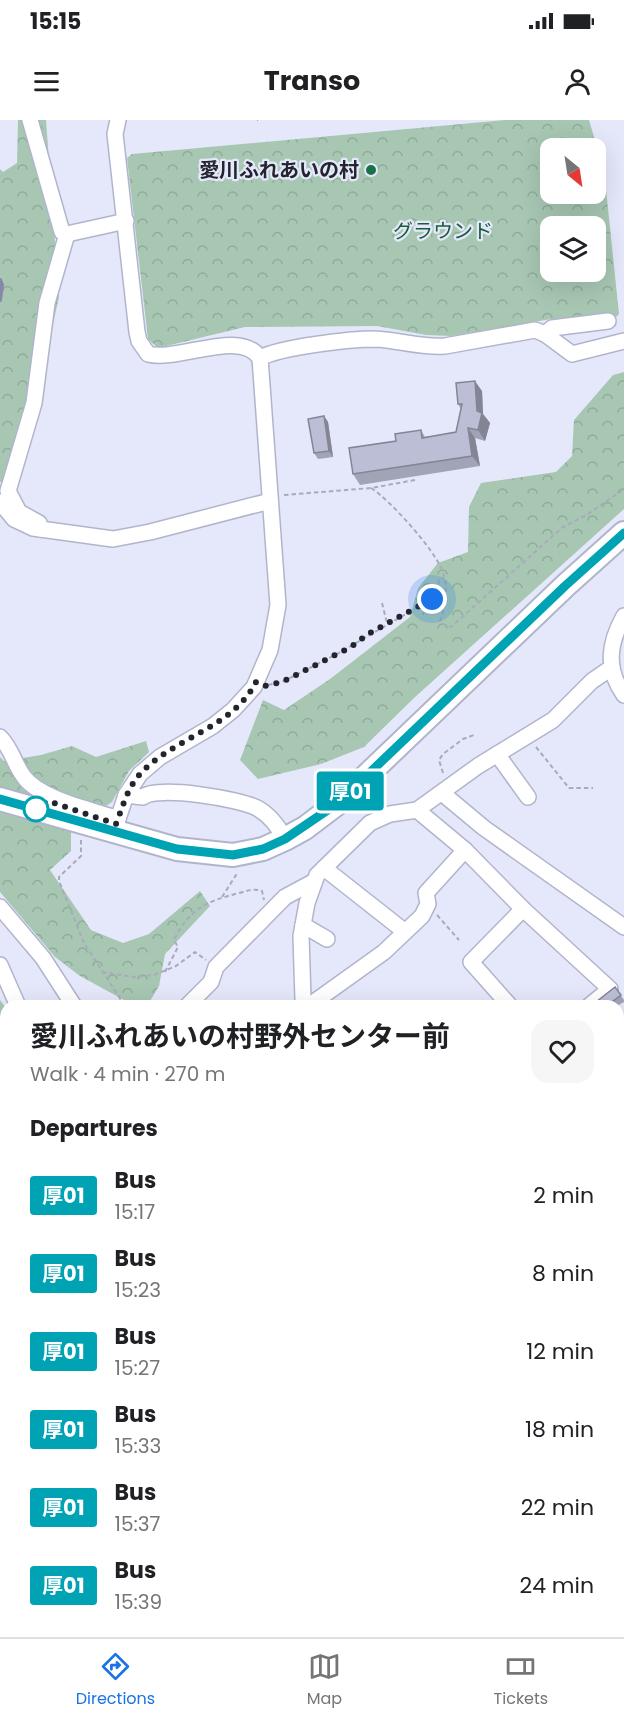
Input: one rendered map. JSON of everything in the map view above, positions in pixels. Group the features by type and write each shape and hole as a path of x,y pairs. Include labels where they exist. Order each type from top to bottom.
{"highway":[{"path":"9,802 82,822 116,825 177,849 216,854 245,854 285,839 338,803 565,586 624,533"}],"street":[{"path":"30,120 62,232 67,234 126,221"},
{"path":"0,737 8,746 23,776 35,789 116,825 126,795 149,766 222,720 256,682 270,650 277,620 260,358 250,348 236,344 156,356 144,350 138,332 115,134 118,120"},
{"path":"40,529 39,523 19,512 8,491 34,403 47,303 67,234"},
{"path":"545,334 552,328 608,321"},
{"path":"260,358 280,350 375,339 430,347 535,330 545,334 572,354 624,341"},
{"path":"0,502 14,519 40,529 113,539 150,532 270,497"},
{"path":"624,616 612,642 611,668 624,695"},
{"path":"193,1000 211,982 216,967 279,903 313,882 324,868 370,823 390,814 417,810 497,754 530,736 561,713 592,681 611,668"},
{"path":"497,754 528,797"},
{"path":"447,789 484,828 624,927"},
{"path":"126,795 143,797 150,792 191,793 245,803 270,816 285,839"},
{"path":"417,810 465,850 523,909 617,988 598,1000"},
{"path":"318,1000 384,952 422,916 428,904 426,893 465,850"},
{"path":"324,868 404,932"},
{"path":"304,1000 301,936 313,882"},
{"path":"0,908 43,958 60,984 74,1000"},
{"path":"505,1000 471,962 523,909"},
{"path":"303,925 327,939"},
{"path":"0,965 15,1000"}],"path":[{"path":"270,497 371,489 415,480"},
{"path":"371,489 387,500 429,550 441,569 447,591 440,621 447,627 452,626 505,581 563,527 588,514 624,489"},
{"path":"256,682 265,686 282,682 351,647 436,597 438,582 443,578"},
{"path":"382,603 387,624"},
{"path":"447,789 439,760 443,754 463,739 474,735"},
{"path":"530,736 540,754 569,788 593,788"},
{"path":"82,822 81,856 59,877 59,881 84,943 101,973 121,1000"},
{"path":"165,972 178,947 174,940 183,922 205,903 254,890 262,891 265,903 279,903"},
{"path":"428,904 459,940"},
{"path":"101,973 142,978 165,972 195,952 216,967"}],"green space":[{"path":"18,120 46,120 59,297 18,481 0,482 0,169 3,172 17,163"},
{"name":"グラウンド","path":"505,120 589,120 594,138 540,138 540,204 606,204 606,189 619,314 615,318 551,319 451,336 426,335 377,326 245,327 158,348 148,339 127,158 132,154"},
{"path":"624,372 624,509 414,698 364,747 321,764 258,779 240,760 263,700 284,710 330,679 410,617 418,588 438,563 468,552 469,507 481,483 556,472 572,456 574,420 613,375"},
{"path":"146,741 149,752 129,771 112,802 71,831 71,851 50,870 91,930 123,943 149,934 200,891 210,906 165,954 159,986 151,1000 124,1000 80,976 55,957 0,892 0,757 4,761 41,755 72,746 96,757"}],"building":[{"path":"475,381 477,411 482,413 478,430 468,428 472,456 353,474 349,448 396,441 395,434 421,430 422,438 456,432 462,404 458,404 456,383"},
{"path":"324,416 329,451 314,453 308,419"},
{"path":"615,987 621,995 615,1000 599,1000"}],"waterway":[{"path":"0,280 2,285 0,300"}],"bus line":[{"name":"厚01","path":"0,799 156,844 200,854 233,855 263,849 305,828 338,803 565,586 624,533"}],"place":[{"name":"愛川ふれあいの村","path":"371,170"}],"route":[{"path":"36,809 48,801 116,824 126,795 140,774 160,757 222,720 254,687 256,682 265,686 282,682 351,647 368,634 432,599"}]}
